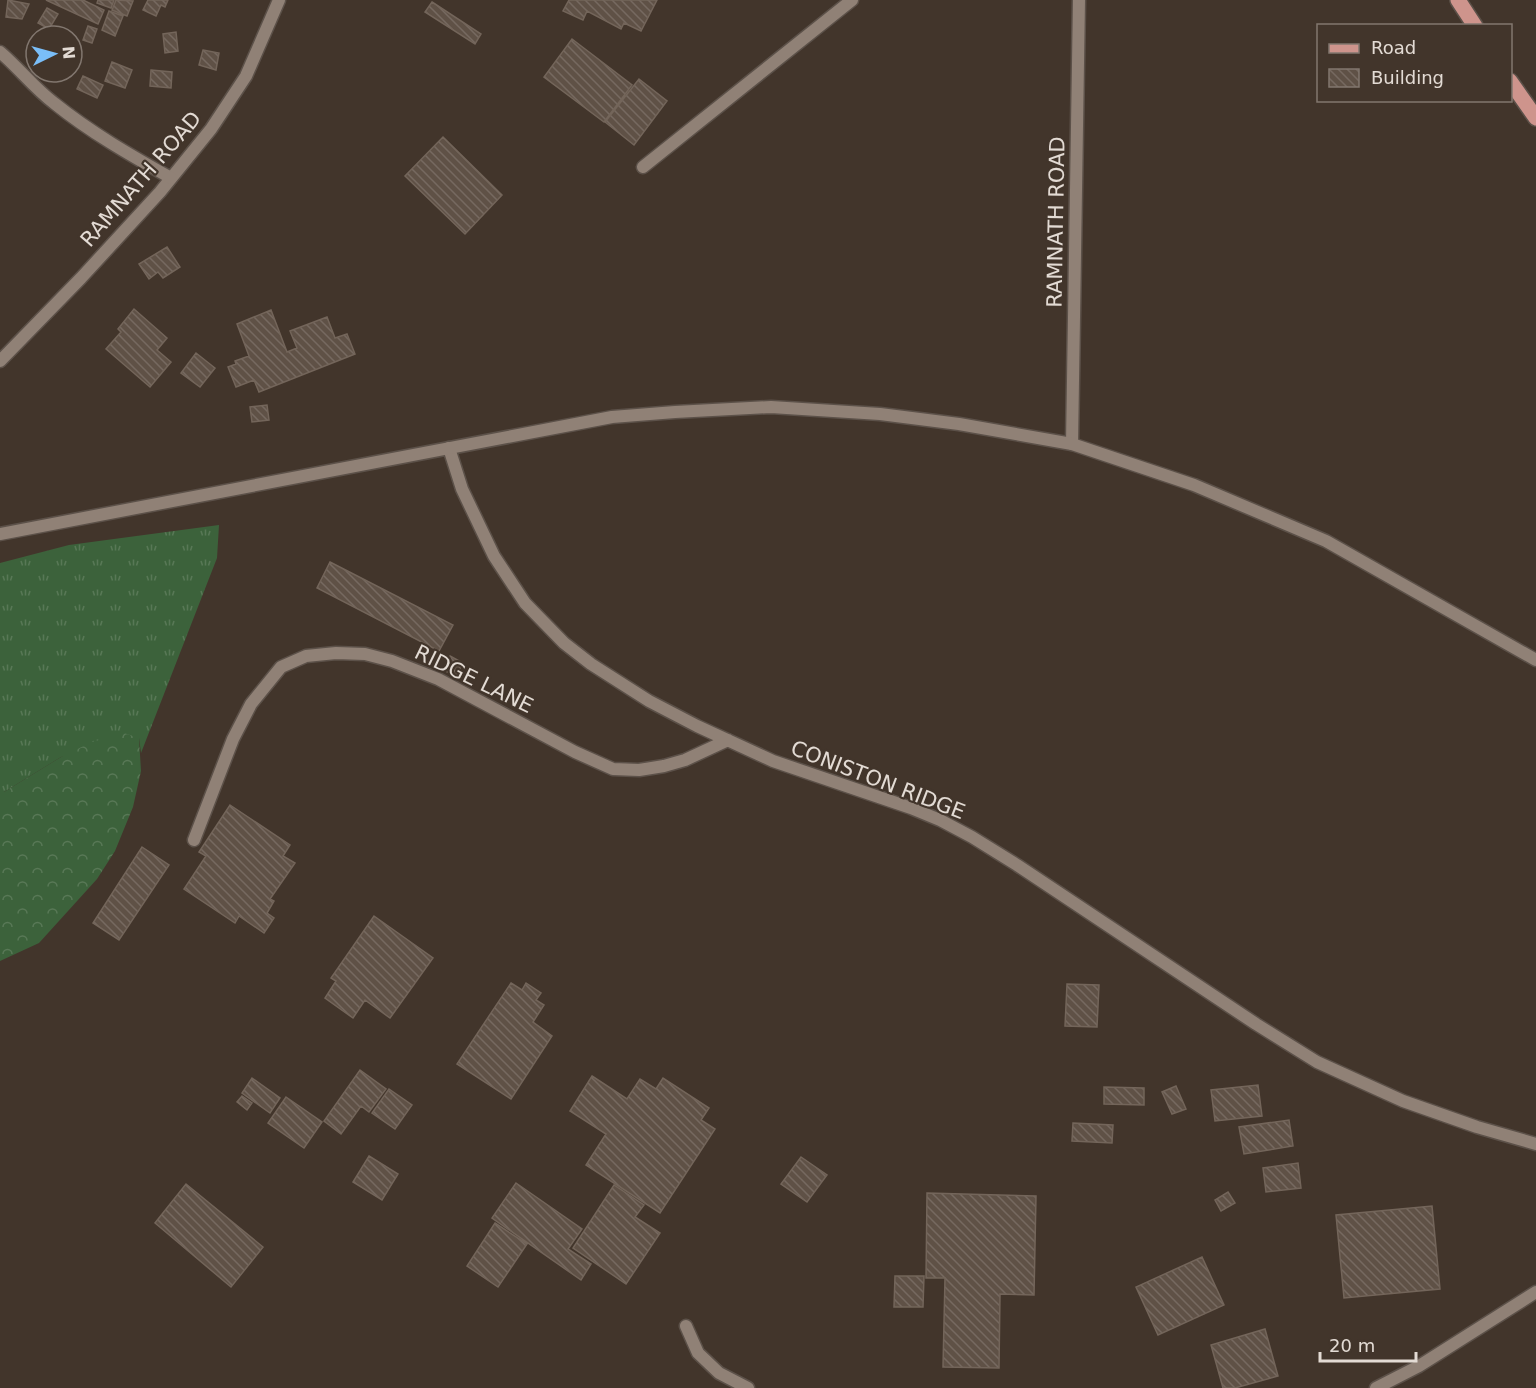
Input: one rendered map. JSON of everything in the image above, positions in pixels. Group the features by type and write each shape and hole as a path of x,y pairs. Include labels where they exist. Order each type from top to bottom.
{"main road":[{"path":"1458,0 1474,24"},
{"path":"1512,84 1536,118"}],"street":[{"name":"RAMNATH ROAD","path":"0,361 160,192 211,129 246,76 279,0"},
{"path":"643,167 852,0"},
{"name":"RAMNATH ROAD","path":"1072,444 1079,0"},
{"path":"0,52 52,102 100,137 171,178"},
{"path":"0,534 612,417 771,407 880,414 959,424 1072,444 1194,485 1326,541 1536,660"},
{"name":"CONISTON RIDGE","path":"449,448 462,489 494,556 525,603 564,643 591,664 649,700 773,761 911,808 972,837 1317,1062 1402,1101 1477,1127 1536,1144"},
{"name":"RIDGE LANE","path":"194,840 233,739 251,704 281,667 306,656 336,653 365,654 392,661 438,679 575,752 613,769 639,770 664,766 685,760 728,740"},
{"path":"1376,1388 1419,1366 1536,1292"},
{"path":"686,1326 698,1353 719,1373 748,1388"}],"green space":[{"path":"219,525 217,558 141,753 139,738 61,757 4,792 0,792 0,563 69,545"},
{"path":"124,733 139,738 141,771 133,807 115,851 97,879 39,943 0,961 0,792 4,792 61,757 92,742"}],"building":[{"path":"8,0 29,4 22,19 6,17"},
{"path":"46,0 83,0 104,10 98,24"},
{"path":"98,0 114,0 111,8 97,3"},
{"path":"116,0 133,1 127,16 112,10"},
{"path":"148,0 168,0 165,7 161,5 156,16 143,10"},
{"path":"569,0 657,0 641,31 624,23 621,29 587,11 583,20 563,11"},
{"path":"432,2 481,34 475,44 425,12"},
{"path":"47,8 58,14 52,24 38,23"},
{"path":"109,11 123,16 115,36 102,30"},
{"path":"88,26 97,29 92,43 84,40"},
{"path":"176,32 178,51 165,53 163,34"},
{"path":"572,39 632,85 604,122 544,77"},
{"path":"203,50 219,53 216,70 199,65"},
{"path":"112,62 132,70 125,88 105,81"},
{"path":"151,70 172,72 171,88 150,86"},
{"path":"84,76 103,85 97,98 77,89 79,84 84,84"},
{"path":"639,79 667,101 634,145 605,122"},
{"path":"443,137 502,195 465,234 405,176"},
{"path":"167,247 180,267 163,278 158,272 149,279 139,264"},
{"path":"134,309 167,338 157,350 171,362 150,387 106,349 121,332 118,329"},
{"path":"271,310 287,352 297,348 290,331 327,317 335,338 347,334 355,354 259,392 254,380 236,387 228,367 236,364 235,361 249,356 237,324"},
{"path":"196,353 215,368 200,387 181,373"},
{"path":"267,405 269,420 252,422 250,407"},
{"path":"330,562 453,625 439,651 317,588"},
{"path":"450,656 463,663 456,676 443,670"},
{"path":"230,805 290,845 283,856 295,863 270,899 274,901 267,913 274,918 264,933 239,916 235,923 184,889 206,856 199,852"},
{"path":"142,847 169,865 119,940 93,923"},
{"path":"374,916 433,958 390,1018 365,1000 353,1018 325,998 336,981 331,978"},
{"path":"511,983 522,990 526,983 541,993 536,1000 544,1005 533,1022 552,1036 511,1099 457,1064"},
{"path":"1067,984 1099,985 1097,1027 1065,1026"},
{"path":"360,1070 386,1089 369,1112 361,1106 341,1134 324,1121"},
{"path":"592,1076 627,1099 640,1079 656,1089 663,1078 709,1108 701,1120 715,1129 660,1213 586,1165 606,1134 570,1111"},
{"path":"252,1078 280,1098 270,1113 242,1093"},
{"path":"1258,1085 1262,1116 1215,1121 1211,1090"},
{"path":"1176,1086 1186,1109 1172,1114 1162,1092"},
{"path":"1104,1087 1144,1088 1144,1105 1104,1104"},
{"path":"389,1089 412,1105 395,1129 372,1113"},
{"path":"242,1096 252,1103 247,1110 237,1102"},
{"path":"286,1097 322,1122 304,1148 268,1123"},
{"path":"1289,1120 1293,1146 1244,1154 1239,1127"},
{"path":"1073,1123 1113,1125 1112,1143 1072,1141"},
{"path":"369,1156 398,1174 382,1200 353,1182"},
{"path":"801,1157 827,1175 807,1202 781,1184"},
{"path":"1298,1163 1301,1188 1266,1192 1263,1168"},
{"path":"516,1183 582,1229 568,1249 591,1264 581,1280 492,1218"},
{"path":"186,1184 263,1247 231,1287 155,1223"},
{"path":"614,1185 644,1205 635,1217 660,1233 626,1284 573,1248"},
{"path":"1228,1192 1235,1203 1221,1211 1215,1200"},
{"path":"927,1193 1036,1196 1034,1295 1000,1294 999,1368 943,1367 945,1278 926,1278"},
{"path":"1432,1206 1440,1289 1344,1298 1336,1215"},
{"path":"495,1223 527,1244 498,1287 467,1266"},
{"path":"1202,1257 1224,1305 1158,1335 1136,1287"},
{"path":"895,1276 924,1276 923,1307 894,1307"},
{"path":"1265,1329 1278,1376 1235,1388 1223,1388 1211,1345"}]}
